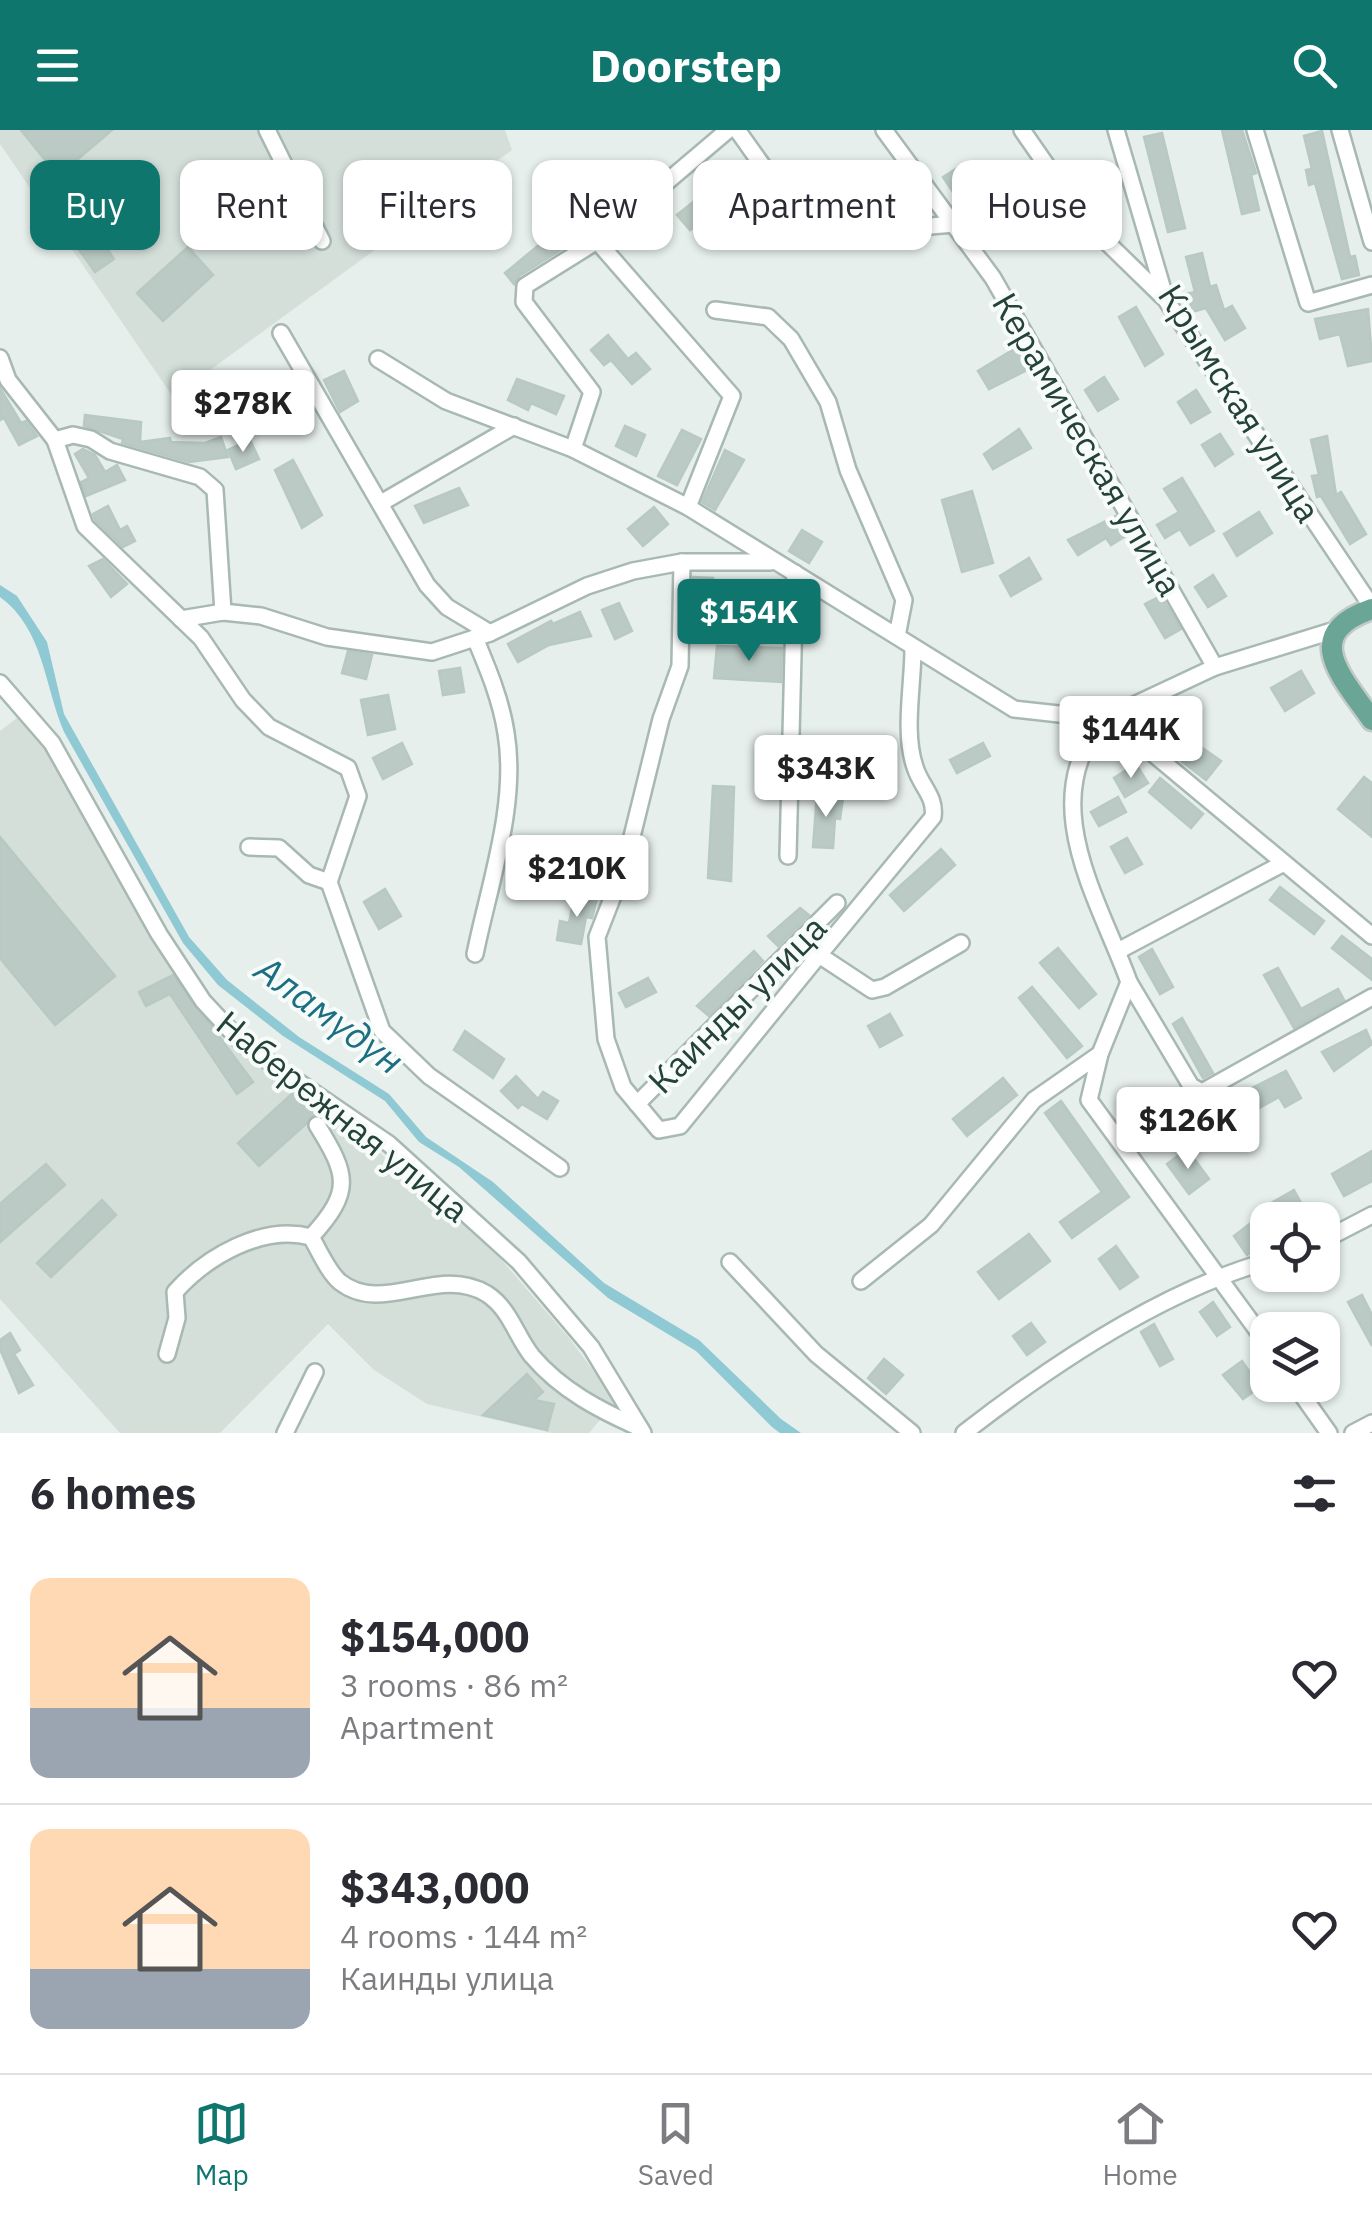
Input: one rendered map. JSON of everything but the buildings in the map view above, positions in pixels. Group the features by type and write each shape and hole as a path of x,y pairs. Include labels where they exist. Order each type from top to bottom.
{"main road":[{"path":"1372,608 1350,616 1335,630 1331,654 1372,720"}],"street":[{"path":"268,130 282,160"},
{"path":"673,176 728,130"},
{"path":"737,130 806,220 828,226 888,228 952,224"},
{"name":"Керамическая улица","path":"884,130 952,219"},
{"path":"1022,130 1086,222 1166,300"},
{"name":"Крымская улица","path":"1116,130 1166,300 1372,608"},
{"path":"1255,130 1308,304 1372,285"},
{"path":"1340,130 1372,242"},
{"path":"573,450 592,392 524,302 525,286 581,250"},
{"path":"606,250 732,396 688,507"},
{"name":"Керамическая улица","path":"973,250 1215,667"},
{"path":"715,310 768,317 791,340 828,402 848,470 904,600 897,636"},
{"path":"281,333 427,585 446,607 483,635 507,736 505,803 475,954"},
{"path":"0,358 8,380 54,440 84,526 201,638 242,700 270,727 348,768 358,796 329,882 382,1031 429,1076 560,1168"},
{"path":"378,359 446,400 573,450 688,507 1014,709 1106,718 1372,936"},
{"path":"381,502 514,426"},
{"path":"54,440 73,435 91,439 110,451 200,477 215,490 223,612"},
{"path":"181,619 223,612 262,616 327,637 432,652 483,635 586,586 633,570 682,562 775,562"},
{"path":"682,562 680,666 661,719 625,865 597,936 606,1039 623,1088 658,1130 680,1126 934,818 935,805 915,769 910,746 913,649"},
{"path":"788,856 795,573"},
{"path":"1335,630 1215,667 1106,718 1087,739 1076,776 1072,835 1086,882 1129,982 1190,1086 1202,1092 1372,998"},
{"name":"Набережная улица","path":"2,688 52,743 159,934 203,1001 244,1044 390,1144 519,1262 591,1347 641,1430"},
{"path":"249,846 279,848 309,875 329,882"},
{"path":"1118,951 1282,864"},
{"name":"Каинды улица","path":"637,1104 837,903"},
{"path":"820,955 872,990 885,988 961,943"},
{"path":"1129,982 1100,1054 1088,1100 1250,1320"},
{"path":"862,1281 932,1225 1034,1100 1100,1054"},
{"path":"311,1237 343,1193 342,1165 317,1125"},
{"path":"1340,1231 1372,1215"},
{"path":"167,1354 177,1318 175,1292 199,1264 256,1240 294,1232 311,1237 338,1281 365,1295 391,1294 434,1282 484,1292 502,1307 532,1355 585,1403 641,1430"},
{"path":"730,1262 816,1354 912,1433"},
{"path":"964,1433 1088,1348 1218,1276 1250,1267"},
{"path":"286,1433 315,1372"},
{"path":"1308,1402 1329,1433"},
{"path":"1353,1433 1372,1423"}],"shaded area":[{"path":"0,130 505,130 512,150 498,160 343,160 343,250 375,250 173,397 72,250 160,250 160,160 30,160 30,188 0,144"},
{"path":"22,714 48,750 203,1006 493,1250 569,1338 616,1401 589,1433 552,1433 427,1404 374,1370 328,1324 220,1433 120,1433 0,1299 0,731"}],"water":[{"path":"0,585 17,596 47,642 64,714 189,937 227,980 299,1037 389,1094 426,1137 493,1182 604,1283 699,1340 781,1419 801,1433 780,1433 772,1427 696,1351 608,1298 459,1167 419,1142 385,1101 283,1036 218,985 183,943 64,732 34,642 15,610 0,597"}],"water label":[{"name":"Аламүдүн","path":"330,1014"}]}
